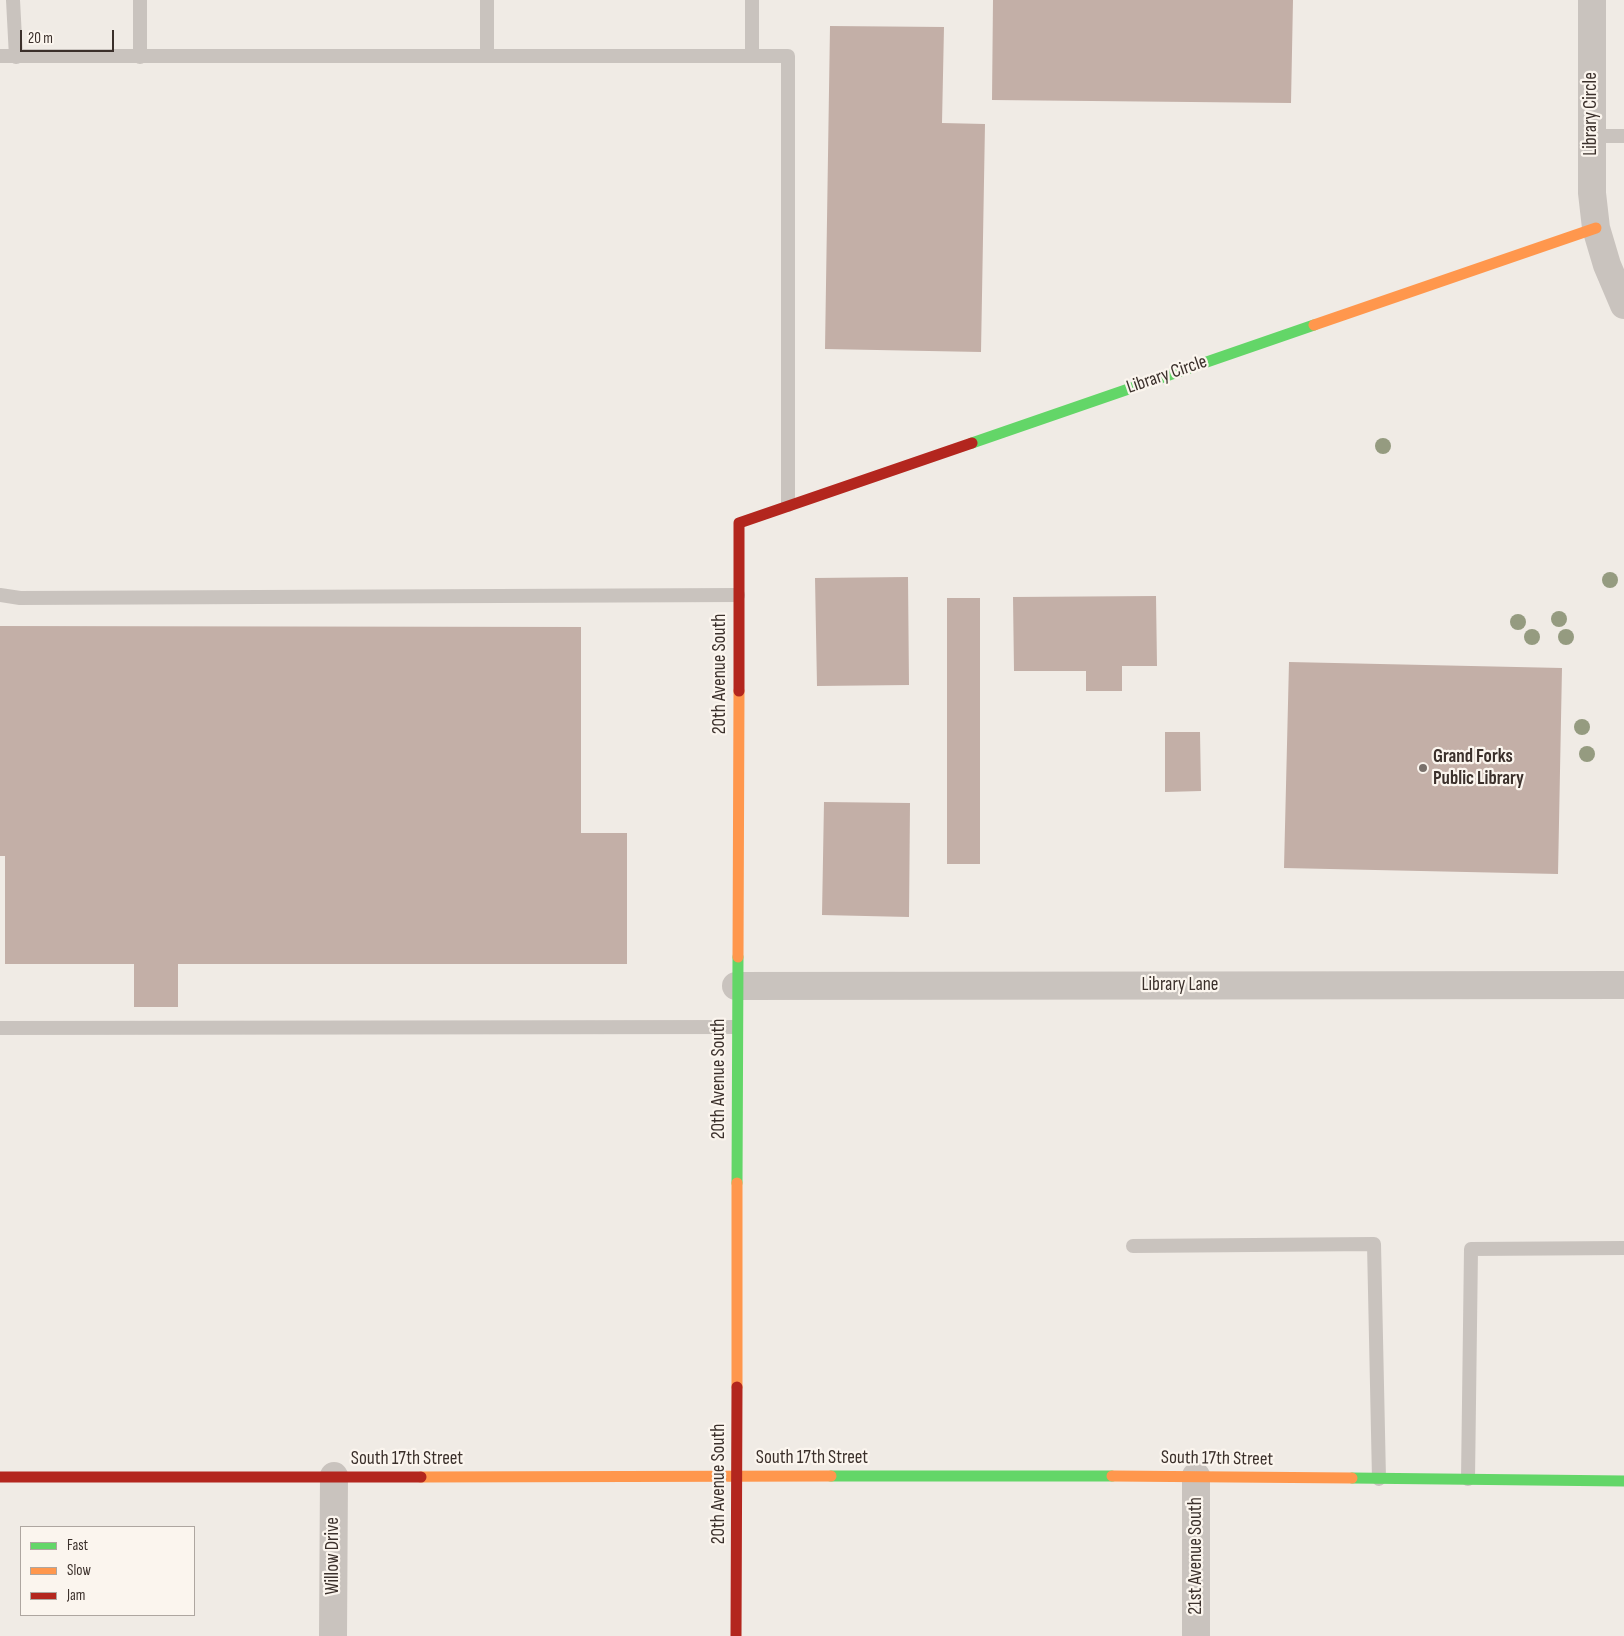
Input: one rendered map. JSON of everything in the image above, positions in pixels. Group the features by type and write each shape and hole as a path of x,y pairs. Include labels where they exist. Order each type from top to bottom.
{"street":[{"name":"Library Circle","path":"1592,0 1592,193 1596,228 1607,265 1624,305"},
{"name":"Library Circle","path":"739,523 1596,228"},
{"name":"20th Avenue South","path":"736,1636 736,986 739,523"},
{"name":"Library Lane","path":"736,986 1624,985"},
{"name":"Willow Drive","path":"333,1636 334,1476"},
{"name":"South 17th Street","path":"0,1477 1196,1476 1624,1481"},
{"name":"21st Avenue South","path":"1196,1476 1196,1636"}],"lane":[{"path":"13,0 16,56"},
{"path":"140,0 140,56"},
{"path":"488,0 488,56"},
{"path":"752,0 752,56"},
{"path":"0,56 788,56 788,505"},
{"path":"1591,136 1624,136"},
{"path":"0,596 20,598 738,595"},
{"path":"0,1028 736,1027"},
{"path":"1133,1246 1374,1244 1379,1479"},
{"path":"1468,1479 1471,1249 1624,1248"}],"building":[{"path":"993,0 1293,0 1291,103 992,100"},
{"path":"830,26 944,27 942,123 985,124 981,352 825,349"},
{"path":"908,577 909,685 817,686 815,578"},
{"path":"1156,596 1157,666 1122,666 1122,691 1086,691 1086,671 1014,671 1013,597"},
{"path":"947,598 980,598 980,864 947,864"},
{"path":"0,626 581,627 581,833 627,833 627,964 178,964 178,1007 134,1007 134,964 5,964 5,856 0,856"},
{"name":"Grand Forks Public Library","path":"1289,662 1562,668 1558,874 1284,868"},
{"path":"1165,732 1200,732 1201,791 1165,792"},
{"path":"824,802 910,803 909,917 822,915"}],"traffic: fast":[{"path":"972,443 1314,325"},
{"path":"737,1183 738,957"},
{"path":"831,1476 1112,1476"},
{"path":"1352,1478 1624,1481"}],"traffic: slow":[{"path":"1314,325 1596,228"},
{"path":"738,957 739,691"},
{"path":"737,1183 737,1387"},
{"path":"421,1477 831,1476"},
{"path":"1112,1476 1352,1478"}],"traffic: jam":[{"path":"739,691 739,523 972,443"},
{"path":"736,1636 737,1387"},
{"path":"0,1477 421,1477"}],"place":[{"name":"Grand Forks Public Library","path":"1423,768"}]}
